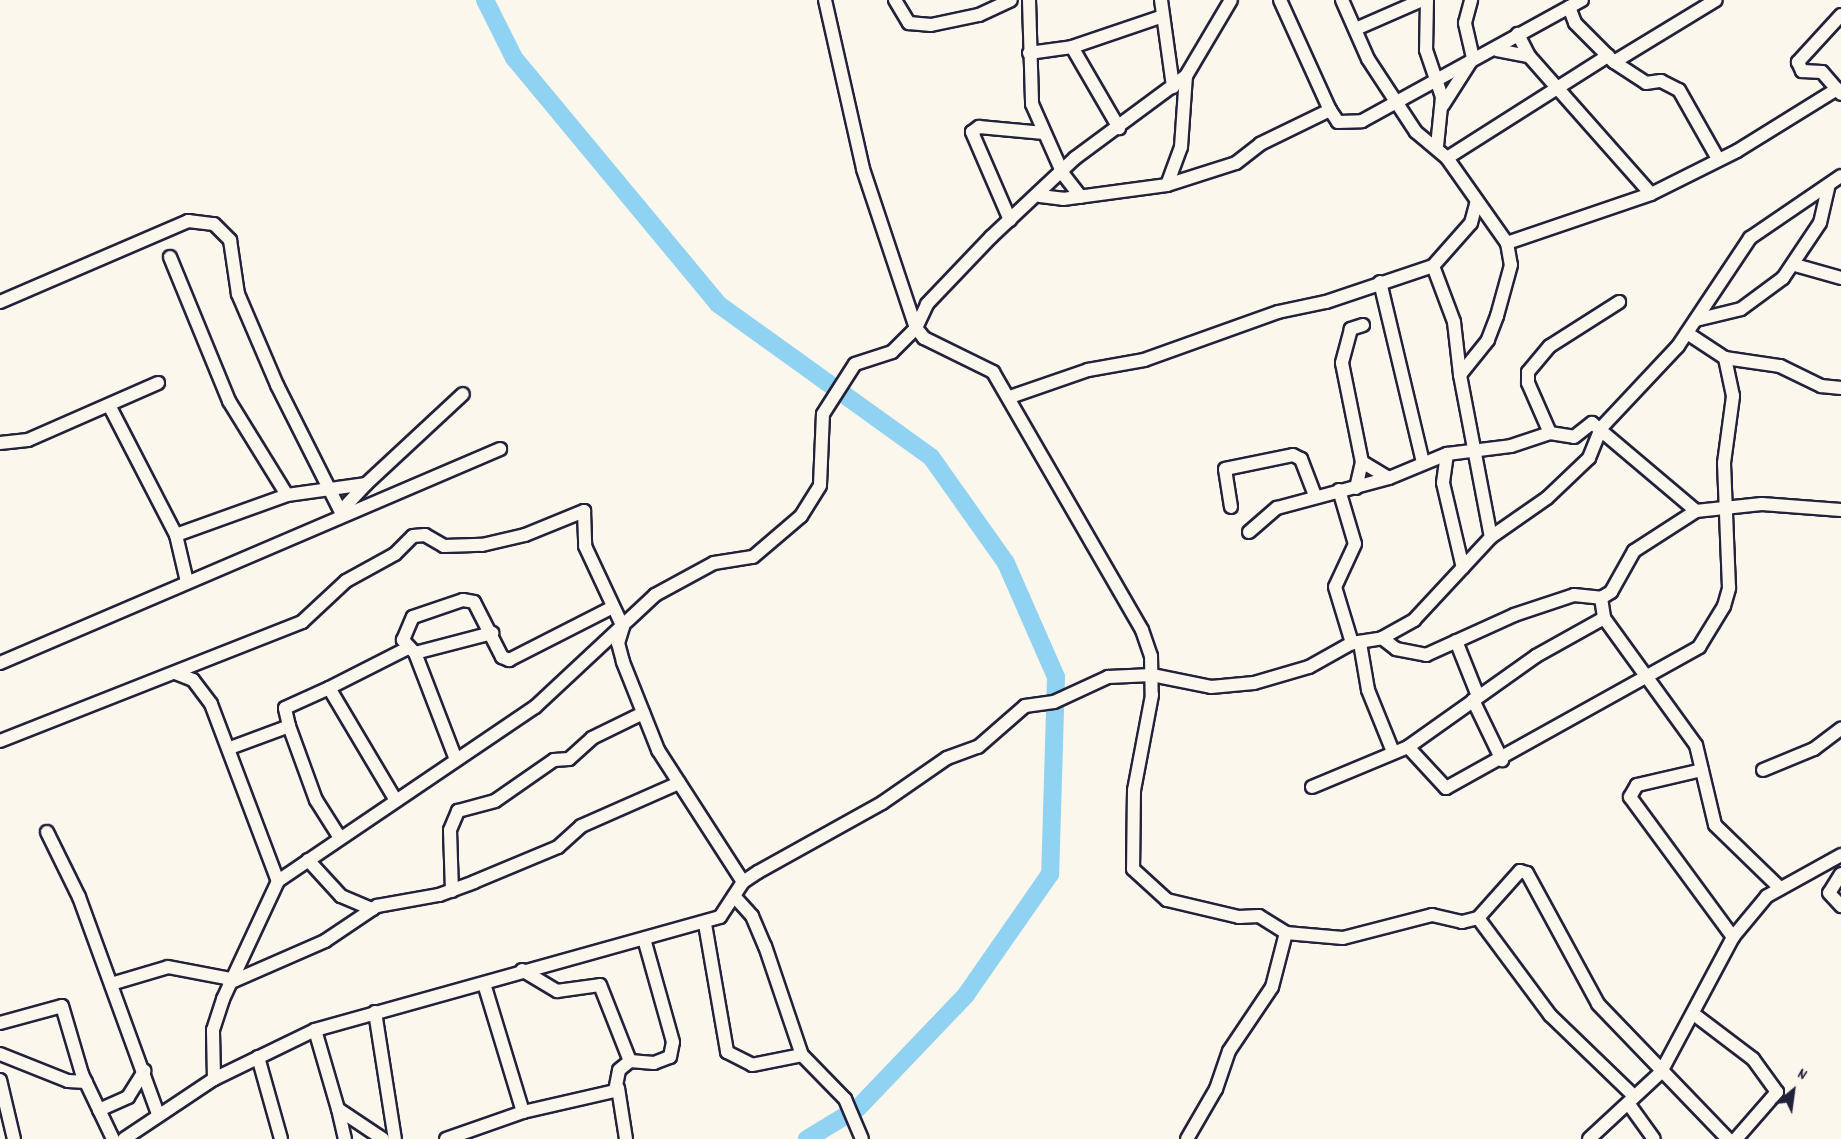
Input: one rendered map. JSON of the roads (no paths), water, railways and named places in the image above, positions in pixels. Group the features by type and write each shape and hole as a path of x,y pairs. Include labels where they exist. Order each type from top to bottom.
{"street":[{"path":"825,0 866,180 916,328 924,338 989,369 1010,397 1044,468 1136,615 1152,675 1151,713 1134,790 1133,869 1167,900 1239,917 1259,916 1286,933 1343,938 1432,915 1462,922 1478,918 1520,871 1527,873 1598,1004 1660,1072 1728,1139"},
{"path":"896,0 902,18 931,25 979,15 1011,0"},
{"path":"1029,0 1032,104 1063,174 1081,196"},
{"path":"1161,0 1173,87"},
{"path":"214,1079 213,1030 230,981 278,881 455,757 535,706 655,596 714,563 753,557 801,516 820,485 828,401 855,364 892,352 916,328 927,304 1010,220 1063,174 1075,158 1119,128 1186,76 1231,0"},
{"path":"1280,0 1330,110 1338,122 1350,124 1400,101 1473,58 1497,50 1518,34 1582,0"},
{"path":"1342,0 1358,28 1368,59 1400,101 1416,132 1437,146 1447,158 1477,201 1492,216 1507,243 1511,266 1497,316 1488,340 1460,375"},
{"path":"1358,28 1422,0"},
{"path":"1427,0 1426,50 1437,78 1443,105 1437,146"},
{"path":"1443,105 1473,58 1465,23 1471,0"},
{"path":"1447,158 1558,89 1716,0"},
{"path":"1569,7 1575,24 1611,59 1646,82 1661,81 1679,90 1718,159"},
{"path":"1507,243 1651,194 1775,128 1817,97 1839,91 1822,72 1802,71 1798,62 1841,15"},
{"path":"1029,53 1072,47 1163,16"},
{"path":"1518,34 1529,56 1651,194"},
{"path":"1072,47 1119,128"},
{"path":"1497,50 1529,56"},
{"path":"1817,97 1822,72"},
{"path":"1167,185 1181,147 1186,76"},
{"path":"1040,196 1081,196 1167,185 1236,164 1260,144 1330,110"},
{"path":"1010,220 972,132 980,128 1044,133"},
{"path":"124,1139 158,1114 214,1079 315,1030 484,984 522,970 705,924 720,917 743,882 947,758 978,747 1026,706 1058,701 1097,679 1152,675 1230,687 1309,667 1356,643 1382,638 1429,609 1491,537 1570,479 1589,458 1601,428 1687,333 1750,238 1841,176"},
{"path":"1696,320 1741,309 1795,265 1820,224 1829,185"},
{"path":"1010,397 1088,370 1144,360 1278,312 1326,302 1433,266 1471,223 1477,201"},
{"path":"1471,223 1492,216"},
{"path":"0,302 188,221 214,224 230,240 238,294 327,486 342,513"},
{"path":"170,257 229,401 287,495"},
{"path":"1795,265 1841,278"},
{"path":"1433,266 1454,322 1472,449 1491,537"},
{"path":"1380,282 1423,463"},
{"path":"1550,433 1528,383 1528,372 1550,346 1619,302"},
{"path":"1356,488 1362,462 1341,358 1351,329 1364,325"},
{"path":"1687,333 1725,358 1780,366 1821,386 1841,388"},
{"path":"1408,747 1446,788 1502,760 1699,647 1724,606 1727,505 1724,464 1733,396 1725,358"},
{"path":"0,443 28,440 110,407 158,383"},
{"path":"342,513 366,484 463,394"},
{"path":"110,407 176,535 187,582"},
{"path":"1249,532 1271,511 1315,496 1356,488 1389,478 1447,454 1550,433 1574,437 1592,423 1601,428 1696,511"},
{"path":"0,663 342,513 500,449"},
{"path":"1231,507 1223,474 1229,465 1293,454 1301,459 1315,496"},
{"path":"1447,454 1443,483 1463,568"},
{"path":"1362,462 1389,478"},
{"path":"176,535 287,495 327,486 366,484"},
{"path":"1339,490 1355,544 1335,587 1356,643 1368,690 1393,752"},
{"path":"1382,638 1389,646 1417,656 1574,595 1601,598 1611,592 1634,551 1696,511 1727,505 1841,510"},
{"path":"0,741 302,622 346,581 420,534 444,546 482,544 525,535 584,511 585,546 611,608 623,627 621,652 643,713 679,783 743,882"},
{"path":"1601,598 1604,618 1686,728 1702,770 1715,825 1780,888"},
{"path":"455,757 402,633 413,616 463,600 474,602 492,633 502,657 509,660 611,608"},
{"path":"1312,787 1408,747 1475,698 1604,618"},
{"path":"340,838 316,800 289,726 285,708 411,651 492,633"},
{"path":"1456,642 1475,698 1502,760"},
{"path":"175,673 200,685 230,748 278,881"},
{"path":"329,688 395,799"},
{"path":"452,891 450,830 458,811 495,801 554,760 569,759 592,738 643,713"},
{"path":"230,748 289,726"},
{"path":"1763,770 1814,749 1841,729"},
{"path":"1702,770 1637,785 1630,797 1733,937"},
{"path":"111,984 168,967 230,981 325,941 372,909 452,891 558,847 581,826 679,783"},
{"path":"47,832 111,984 158,1114"},
{"path":"1589,1139 1660,1072 1695,1015 1733,937 1780,888 1805,880 1841,855"},
{"path":"308,860 352,905 372,909"},
{"path":"1841,874 1829,893 1841,906"},
{"path":"734,896 752,916 765,946 802,1056 845,1099 862,1139"},
{"path":"1478,918 1550,1015 1631,1099 1654,1139"},
{"path":"705,924 727,1052 752,1065 802,1056"},
{"path":"1187,1139 1216,1089 1229,1051 1272,987 1286,933"},
{"path":"626,1139 618,1088 619,1070 630,1061 664,1061 673,1051 644,939"},
{"path":"522,970 557,991 600,985 630,1061"},
{"path":"484,984 523,1112"},
{"path":"0,1023 63,1006 86,1082 113,1139"},
{"path":"375,1012 395,1139"},
{"path":"1695,1015 1753,1059 1777,1092 1736,1139"},
{"path":"315,1030 345,1139"},
{"path":"0,1054 68,1081 86,1082"},
{"path":"258,1057 278,1138"},
{"path":"128,1097 144,1071"},
{"path":"0,1080 14,1139"},
{"path":"446,1139 523,1112 618,1088"},
{"path":"99,1110 128,1097 153,1099"},
{"path":"338,1109 383,1139"}],"waterway":[{"path":"485,0 514,58 718,304 931,457 1006,563 1056,677 1050,874 966,995 858,1108 807,1139"}]}
